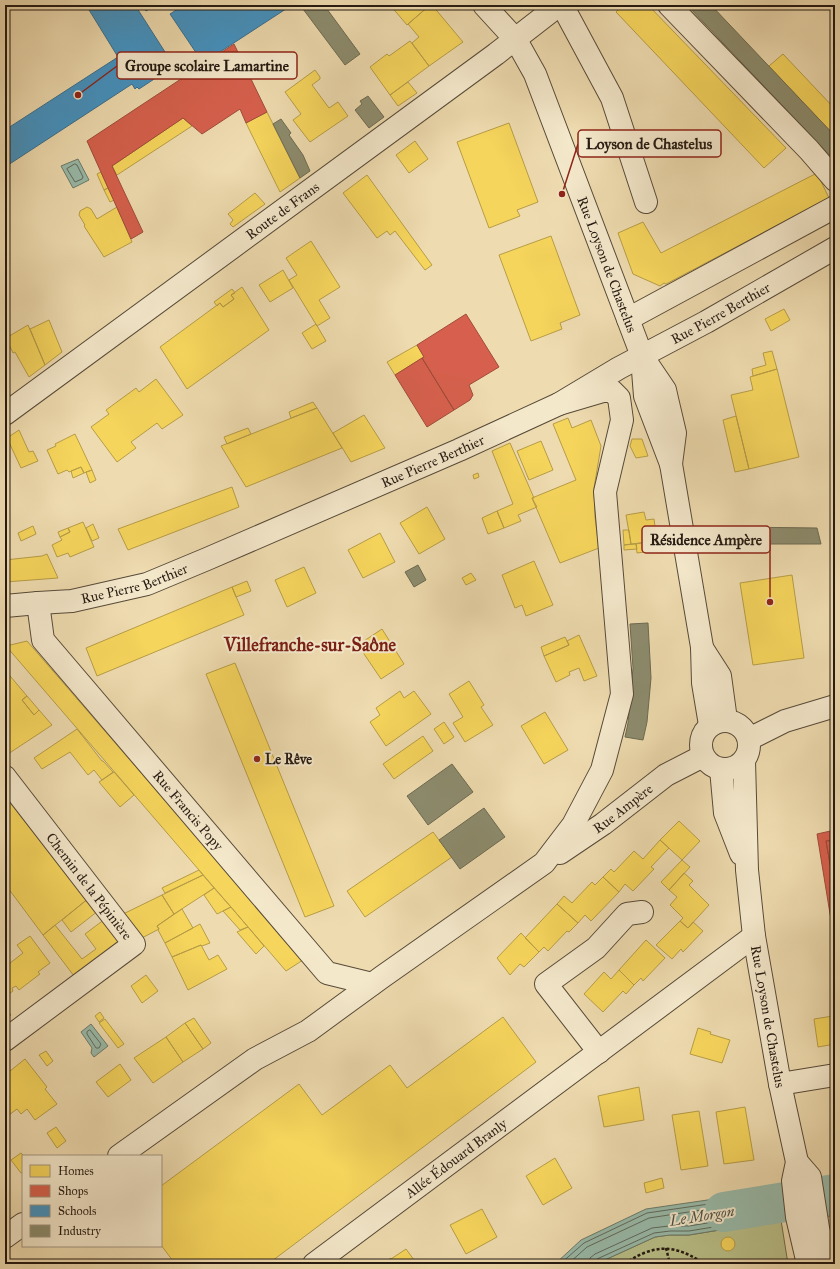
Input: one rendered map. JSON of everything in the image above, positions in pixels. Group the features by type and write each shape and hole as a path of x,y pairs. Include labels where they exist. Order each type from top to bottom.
{"street":[{"name":"Rue Loyson de Chastelus","path":"484,5 516,40 535,74 642,356 645,396 670,464 702,647 720,676 718,723"},
{"name":"Route de Frans","path":"5,414 516,40 561,5"},
{"path":"561,5 612,98 646,202"},
{"path":"669,5 809,150 835,180"},
{"path":"628,319 835,208"},
{"name":"Rue Pierre Berthier","path":"5,606 38,602 72,601 148,584 459,450 559,404 619,368 706,322 835,248"},
{"path":"544,863 573,825 602,770 622,694 604,492 622,420 619,398 612,391 602,391 559,404"},
{"name":"Rue Francis Popy","path":"38,602 43,640 327,973 372,984"},
{"path":"749,739 785,721 835,706"},
{"path":"734,722 741,726 749,739 750,747 748,755 744,761 736,767 721,769 714,767 703,756 701,740 704,732 718,723 734,722"},
{"name":"Rue Ampère","path":"119,1155 255,1059 308,1031 544,863 603,824 666,775 703,756"},
{"name":"Rue Loyson de Chastelus","path":"744,761 747,870 754,936 780,1084 797,1162 793,1181 826,1261 829,1264"},
{"name":"Rue Loyson de Chastelus","path":"721,769 725,813 747,870"},
{"name":"Chemin de la Pépinière","path":"5,778 134,944 5,1040"},
{"path":"599,1052 546,984 596,948 627,914 642,912"},
{"name":"Allée Édouard Branly","path":"314,1264 754,936"},
{"path":"780,1084 835,1075"},
{"name":"Rue Loyson de Chastelus","path":"807,1216 808,1264"},
{"path":"5,1237 22,1225"}],"path":[{"path":"666,1248 670,1264"},
{"path":"625,1264 632,1259 652,1250 666,1248 686,1253 706,1264"}],"green space":[{"path":"781,1220 788,1264 596,1264 655,1237 689,1235"}],"water":[{"path":"78,159 89,180 73,188 61,166"},
{"path":"91,1024 108,1046 94,1057 91,1053 92,1048 81,1032"},
{"path":"835,1182 835,1213 829,1214 829,1217 825,1217 824,1214 830,1207 826,1183"},
{"path":"776,1190 781,1220 689,1235 655,1237 596,1264 555,1264 581,1240 646,1209"}],"building: Homes":[{"path":"390,5 430,5 407,25"},
{"path":"430,5 432,5 463,42 429,66 412,43 419,37 408,24"},
{"path":"623,5 648,5 786,148 764,168 616,12"},
{"path":"410,41 429,66 390,95 370,67 387,54 389,56"},
{"path":"783,54 835,109 835,136 769,66"},
{"path":"315,70 320,79 312,85 329,108 338,102 348,116 310,142 293,120 301,114 285,92"},
{"path":"408,82 417,93 398,106 390,95"},
{"path":"267,112 300,178 280,192 246,123"},
{"path":"183,118 192,126 117,175 112,166"},
{"path":"509,123 538,202 517,210 520,216 489,228 457,142"},
{"path":"415,141 428,159 409,173 396,155"},
{"path":"101,172 108,188 104,190 97,174"},
{"path":"817,173 829,198 666,284 664,283 660,286 633,274 618,233 643,222 661,253"},
{"path":"367,175 432,265 425,270 395,231 390,235 387,231 377,238 343,193"},
{"path":"108,188 114,200 110,202 104,190"},
{"path":"255,193 265,204 233,227 230,224 233,220 228,214"},
{"path":"87,207 91,209 97,219 117,207 132,242 104,257 84,226 85,225 79,215 80,211"},
{"path":"551,236 580,315 560,323 562,329 531,341 499,255"},
{"path":"311,241 340,287 319,300 330,318 317,326 289,280 297,275 286,258"},
{"path":"283,270 293,288 270,302 259,285"},
{"path":"242,287 269,330 187,389 160,347 220,303 223,307 234,299 231,295"},
{"path":"232,289 235,293 231,295 234,299 223,307 220,303 217,306 214,302"},
{"path":"784,309 790,320 771,331 765,319"},
{"path":"49,320 62,352 45,365 30,329"},
{"path":"316,324 326,341 312,349 302,333"},
{"path":"28,325 45,365 29,377 15,352 13,353 6,338"},
{"path":"417,345 424,357 395,375 387,362"},
{"path":"772,351 777,369 753,376 752,369 766,365 763,353"},
{"path":"777,369 799,457 749,469 731,395 753,390 750,377"},
{"path":"156,379 183,415 162,429 157,423 131,442 136,448 117,462 91,427 109,414 106,410 136,388 139,392"},
{"path":"313,402 317,408 291,418 289,412"},
{"path":"317,408 342,448 246,487 221,446"},
{"path":"364,415 385,448 351,462 333,433"},
{"path":"736,416 749,469 735,472 723,420"},
{"path":"568,418 572,428 591,420 601,446 594,488 595,517 599,548 560,563 532,498 576,480 553,424"},
{"path":"248,428 251,434 227,444 224,437"},
{"path":"19,430 29,452 33,451 38,461 21,468 7,438"},
{"path":"75,434 92,470 84,473 81,467 69,472 67,470 58,474 47,450 56,446 55,444"},
{"path":"632,439 642,439 648,456 636,458 630,446"},
{"path":"541,441 553,470 529,480 517,451"},
{"path":"510,443 537,507 518,515 521,521 504,528 497,511 513,504 492,451"},
{"path":"81,467 84,473 73,478 71,471"},
{"path":"92,470 96,480 90,483 86,472"},
{"path":"478,473 479,477 474,479 473,475"},
{"path":"232,487 239,507 128,550 118,529"},
{"path":"427,507 445,539 419,554 400,523"},
{"path":"497,511 504,528 488,534 482,518"},
{"path":"644,512 646,520 654,519 657,541 631,544 626,515"},
{"path":"83,522 94,547 70,557 68,553 57,557 52,545 62,540 60,537 70,532 68,528"},
{"path":"93,524 99,538 92,541 86,528"},
{"path":"33,526 36,534 21,541 18,533"},
{"path":"68,528 70,532 60,537 58,532"},
{"path":"623,530 629,530 631,544 624,545"},
{"path":"380,533 395,562 363,578 348,550"},
{"path":"652,541 653,551 637,553 636,544"},
{"path":"636,544 637,549 624,550 624,545"},
{"path":"47,554 58,578 5,582 5,560 42,556"},
{"path":"534,561 553,605 526,616 522,605 515,608 502,575"},
{"path":"304,567 316,593 287,607 275,580"},
{"path":"471,573 476,580 466,585 462,578"},
{"path":"792,575 804,658 753,665 740,583"},
{"path":"247,581 251,591 236,597 232,587"},
{"path":"232,587 244,615 97,676 86,648"},
{"path":"382,629 404,664 381,679 358,645"},
{"path":"579,635 597,676 584,681 579,668 569,672 570,675 556,682 544,656 569,645 567,641"},
{"path":"565,637 569,645 544,656 541,647"},
{"path":"27,641 303,960 286,971 6,646"},
{"name":"Le Rêve","path":"235,663 334,906 305,917 206,674"},
{"path":"5,670 27,696 22,700 34,715 39,710 52,725 8,754 5,750"},
{"path":"469,681 484,705 481,707 493,725 465,742 453,723 463,717 449,694"},
{"path":"400,691 404,698 414,691 431,714 386,746 370,722 380,715 376,708"},
{"path":"27,696 39,710 34,715 22,700"},
{"path":"545,712 568,750 544,764 521,726"},
{"path":"444,722 454,737 444,744 434,729"},
{"path":"77,729 102,761 113,772 102,780 94,770 88,775 70,752 42,769 34,758"},
{"path":"423,736 433,751 394,779 383,764"},
{"path":"114,772 134,795 120,807 99,782"},
{"path":"5,790 89,898 43,935 5,884"},
{"path":"679,821 700,841 682,860 660,840"},
{"path":"433,832 452,857 365,917 347,891"},
{"path":"660,840 669,848 651,867 654,869 633,891 625,884 619,892 603,877 611,869 614,872 634,851 643,859"},
{"path":"682,860 690,867 669,890 661,882"},
{"path":"199,870 203,875 165,893 162,888"},
{"path":"684,873 693,881 689,885 709,905 688,928 680,921 683,918 670,905 677,897 669,890"},
{"path":"203,875 214,888 174,914 162,895"},
{"path":"603,877 619,892 591,921 585,915 578,923 557,904 564,896 572,903 592,882 595,885"},
{"path":"214,888 231,907 217,914 204,895"},
{"path":"162,895 174,914 157,926 159,929 140,939 119,916"},
{"path":"89,898 98,911 71,932 62,920"},
{"path":"557,904 578,923 569,932 567,931 548,951 544,947 539,952 525,938"},
{"path":"231,907 248,927 240,930 223,911"},
{"path":"182,909 193,928 165,943 157,926"},
{"path":"105,919 127,943 77,980 43,935 55,925 82,959 96,949 85,934"},
{"path":"680,921 688,928 693,922 703,931 683,952 681,949 672,959 656,945"},
{"path":"200,924 210,943 201,945 172,957 165,943"},
{"path":"248,927 264,946 256,954 237,932"},
{"path":"521,933 539,952 524,967 520,964 510,975 497,958"},
{"path":"30,936 50,963 38,972 40,974 19,990 16,986 12,988 13,991 5,997 5,967 23,953 17,945"},
{"path":"646,940 665,958 643,981 641,978 634,985 619,970"},
{"path":"201,945 209,960 218,955 227,969 188,990 172,957"},
{"path":"5,956 10,963 5,967"},
{"path":"619,970 634,985 626,994 623,991 603,1012 584,994 604,972 611,979"},
{"path":"146,975 158,991 142,1003 131,986"},
{"path":"5,1007 11,1015 5,1020"},
{"path":"835,1008 835,1044 818,1047 814,1019 833,1016 831,1009"},
{"path":"100,1012 104,1018 99,1022 95,1016"},
{"path":"503,1017 536,1062 268,1264 169,1264 173,1261 162,1246 162,1185 299,1084 322,1115 390,1065 407,1088"},
{"path":"194,1018 211,1043 203,1049 185,1023"},
{"path":"105,1019 124,1044 118,1048 99,1023"},
{"path":"185,1023 203,1049 183,1062 166,1037"},
{"path":"698,1028 711,1032 710,1034 730,1040 722,1063 690,1054"},
{"path":"166,1037 183,1062 153,1083 134,1058"},
{"path":"46,1051 53,1061 47,1066 39,1055"},
{"path":"25,1059 47,1087 45,1089 57,1104 35,1120 27,1109 21,1114 17,1109 5,1118 5,1089 8,1087 5,1082 5,1075"},
{"path":"120,1064 131,1080 108,1097 96,1082"},
{"path":"639,1087 644,1120 604,1127 598,1096"},
{"path":"745,1107 754,1160 724,1164 716,1112"},
{"path":"699,1111 708,1166 681,1170 672,1115"},
{"path":"56,1127 66,1141 57,1148 47,1133"},
{"path":"21,1153 23,1155 22,1172 21,1173 11,1160"},
{"path":"555,1158 572,1188 543,1205 526,1176"},
{"path":"662,1178 664,1188 646,1193 644,1183"},
{"path":"482,1209 497,1237 466,1254 450,1225"},
{"path":"728,1237 733,1239 735,1244 733,1249 728,1251 723,1249 721,1244 723,1239"},
{"path":"406,1249 417,1264 383,1264 391,1258"}],"building: Shops":[{"path":"234,44 267,112 246,123 240,109 202,134 183,118 112,166 143,232 131,239 87,141"},
{"path":"466,314 499,367 469,385 473,395 470,400 454,410 422,358 424,357 417,345"},
{"path":"422,358 454,410 427,427 395,375"},
{"path":"835,830 835,840 826,841 835,893 835,932 833,932 817,834"},
{"path":"835,840 835,893 826,841"}],"building: Schools":[{"path":"86,5 135,5 174,66 139,89 137,87 135,89 132,84 5,167 5,130 118,57"},
{"path":"142,5 155,5 146,11"},
{"path":"184,5 292,5 203,63 170,14"}],"building: Industry":[{"path":"300,5 324,5 360,54 345,65"},
{"path":"687,5 711,5 835,136 835,161"},
{"path":"368,96 384,117 369,128 355,110 362,104 360,101"},
{"path":"281,119 291,133 289,135 303,155 310,171 300,178 273,124"},
{"path":"735,527 817,528 821,544 736,544"},
{"path":"418,565 426,580 414,587 405,572"},
{"path":"648,623 651,678 647,722 643,740 625,737 628,723 633,668 630,624"},
{"path":"452,764 473,792 428,825 407,796"},
{"path":"484,808 505,837 460,869 439,840"}],"waterway":[{"name":"Le Morgon","path":"724,1212 835,1194"}],"place":[{"name":"Groupe scolaire Lamartine","path":"78,95"},
{"name":"Loyson de Chastelus","path":"562,194"},
{"name":"Résidence Ampère","path":"770,602"},
{"name":"Le Rêve","path":"257,759"}],"district":[{"name":"Villefranche-sur-Saône","path":"310,645"}]}
